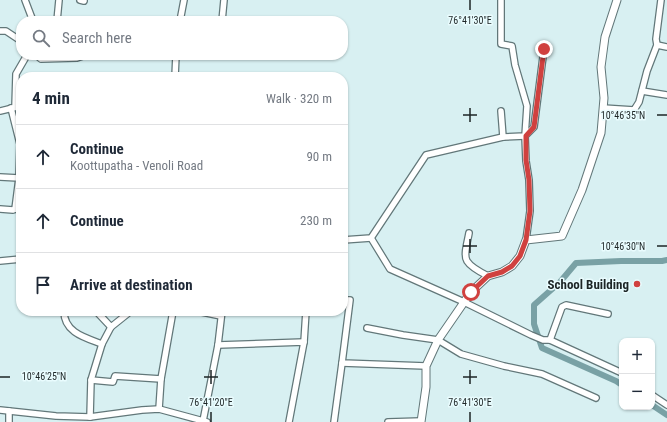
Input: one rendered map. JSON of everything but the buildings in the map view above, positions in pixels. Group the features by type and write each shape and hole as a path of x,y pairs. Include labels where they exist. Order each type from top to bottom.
{"street":[{"path":"25,0 31,16"},
{"path":"57,16 59,0"},
{"path":"181,16 184,0"},
{"path":"222,16 224,0"},
{"path":"388,422 421,421 426,387 426,366 438,340 471,292 488,276 502,272 512,266 520,256 526,240 530,211 529,180 526,160 527,106 515,65 512,46 501,44 500,0"},
{"path":"526,240 562,236 582,190 601,133 604,98 600,67 605,37 617,0"},
{"path":"603,108 634,110 639,102 647,71 657,45 656,39 662,0"},
{"path":"0,31 6,31 16,38"},
{"path":"657,45 667,47"},
{"path":"371,238 426,154 503,137 526,136 534,127 544,49"},
{"path":"17,72 24,60"},
{"path":"175,72 176,60"},
{"path":"0,111 16,107 16,74"},
{"path":"642,91 667,95"},
{"path":"501,111 503,137"},
{"path":"0,177 16,178"},
{"path":"0,209 16,209"},
{"path":"469,233 465,254 466,260 468,263 488,276"},
{"path":"348,240 371,238"},
{"path":"371,238 390,269 464,302 531,335 543,340 550,340 619,372"},
{"path":"0,261 16,259"},
{"path":"348,300 350,300 348,316"},
{"path":"550,340 562,307 566,305 608,314"},
{"path":"64,316 68,325 77,334 102,344"},
{"path":"101,316 111,326"},
{"path":"90,417 91,380 102,344 111,326 124,316"},
{"path":"159,409 161,379 172,316"},
{"path":"0,410 90,417 159,409 205,421 222,316"},
{"path":"289,422 304,342 306,316"},
{"path":"334,422 348,316"},
{"path":"367,328 403,336 438,340 462,354 504,366 542,374 596,398"},
{"path":"218,345 304,342"},
{"path":"342,363 426,366"},
{"path":"91,380 113,382 115,376 161,379"},
{"path":"655,396 667,405"},
{"path":"9,411 9,422"},
{"path":"50,415 50,422"}],"waterway":[{"path":"619,383 542,348 534,324 534,305 560,282 576,263 667,260"},
{"path":"655,407 667,415"}],"place":[{"name":"School Building","path":"637,284"}],"route":[{"path":"471,292 488,276 502,272 512,266 520,256 526,240 530,211 529,180 526,160 526,136 534,127 544,49"}]}
